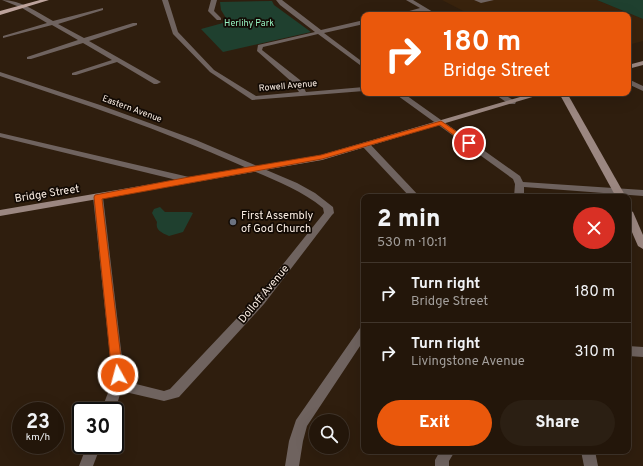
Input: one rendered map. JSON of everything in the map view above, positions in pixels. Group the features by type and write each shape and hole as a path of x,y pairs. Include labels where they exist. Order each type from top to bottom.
{"main road":[{"path":"0,13 46,0"},
{"path":"631,66 643,63"},
{"name":"Bridge Street","path":"0,213 322,157 532,96"},
{"path":"565,96 585,130 619,194"},
{"path":"631,219 643,246"}],"street":[{"path":"5,0 24,7 157,82"},
{"name":"Rowell Avenue","path":"165,0 175,33 212,71 255,98 361,89"},
{"path":"214,0 211,11 219,19"},
{"path":"279,0 282,4 361,64"},
{"path":"408,0 430,12"},
{"path":"477,0 491,0"},
{"path":"5,37 101,9"},
{"path":"412,12 425,9"},
{"path":"303,93 297,82 262,53 259,48 266,44 361,23"},
{"path":"29,58 135,24"},
{"path":"74,74 118,60"},
{"name":"Eastern Avenue","path":"0,74 147,125 255,168"},
{"path":"631,83 643,89"},
{"path":"402,96 517,178 520,184 519,194"},
{"path":"503,96 512,102"},
{"path":"0,135 189,180"},
{"path":"366,145 412,194"},
{"name":"Dolloff Avenue","path":"116,385 164,396 174,392 260,301 329,213 328,207 300,188 255,168"},
{"path":"520,184 619,194 643,192"},
{"path":"98,197 118,375 111,402"},
{"path":"292,466 296,441 302,424 361,336"},
{"path":"631,351 643,352"},
{"path":"86,466 91,454"},
{"path":"442,466 442,460 446,454"},
{"path":"589,454 591,466"}],"shaded area":[{"path":"442,0 597,0 626,12 465,12"},
{"path":"631,14 643,19 643,41 631,44"}],"green space":[{"path":"597,0 643,0 643,19 631,14 631,12 626,12"},
{"name":"Herlihy Park","path":"272,1 274,5 311,32 223,52 201,29 223,23 226,18 221,10 220,2"},
{"path":"160,207 165,212 193,213 183,232 169,236 158,229 157,222 152,213 154,209"}],"place":[{"name":"First Assembly of God Church","path":"233,222"}],"route":[{"path":"118,375 98,197 322,157 441,123 469,143"}]}
